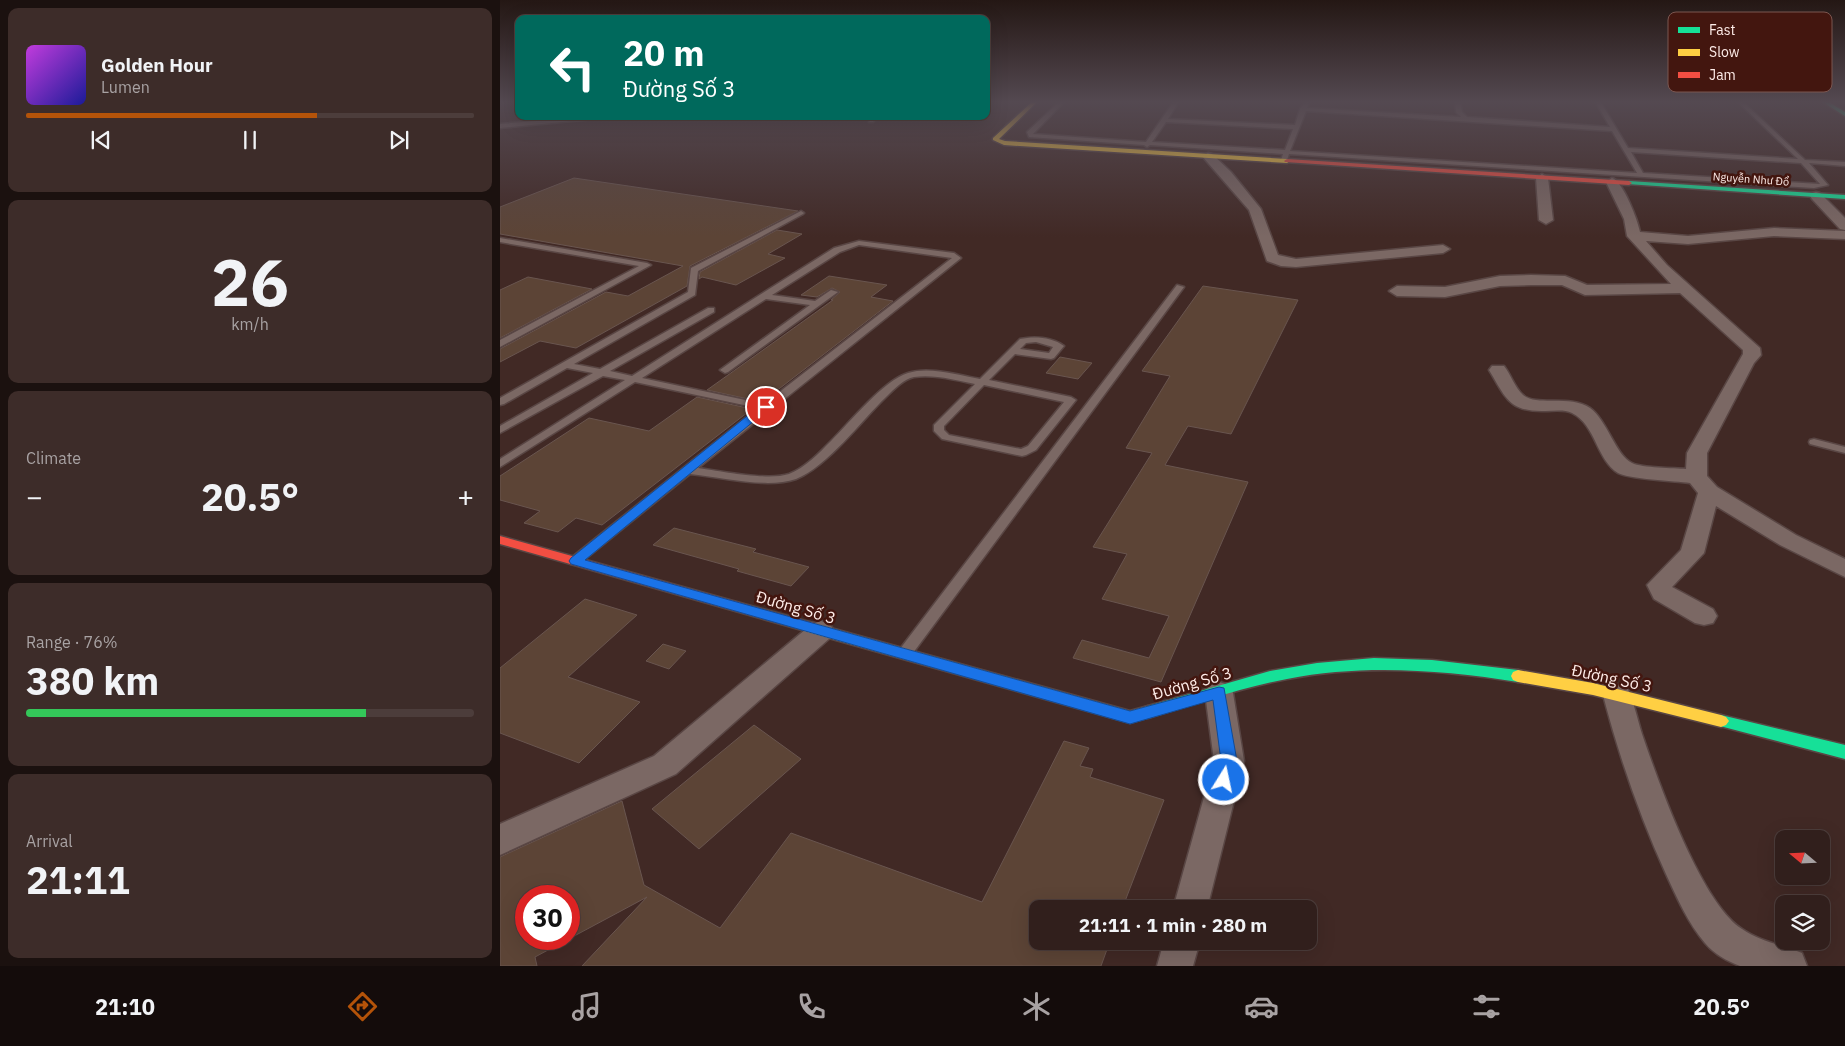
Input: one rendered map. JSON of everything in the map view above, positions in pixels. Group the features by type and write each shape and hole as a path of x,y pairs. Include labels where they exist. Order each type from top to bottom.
{"street":[{"name":"Nguyễn Như Đổ","path":"1052,146 1208,156 1285,157 1542,178 1845,198"},
{"path":"1208,156 1227,175 1255,209 1275,261 1296,263 1443,250"},
{"path":"1542,178 1546,220"},
{"path":"1612,182 1631,219 1634,236 1662,268 1751,348 1752,355 1746,362 1697,453 1702,485 1692,553 1659,585 1663,594 1704,616"},
{"path":"1816,196 1845,226"},
{"path":"1634,236 1688,240 1774,232 1845,235"},
{"path":"1397,291 1445,292 1500,281 1531,280 1565,281 1585,290 1685,288"},
{"path":"1498,370 1519,401 1529,404 1572,407 1585,413 1602,435 1617,462 1626,469 1702,485 1788,540 1845,568"},
{"name":"Đường Số 3","path":"500,540 1130,717 1286,673 1361,663 1458,666 1617,695 1845,752"},
{"path":"500,840 665,765 821,631"},
{"path":"1192,900 1229,761 1219,693"},
{"path":"1617,695 1628,734 1666,838 1697,904 1718,932 1728,941 1744,950 1788,966"},
{"path":"1175,966 1179,950"}],"lane":[{"path":"1159,146 1285,157 1814,186 1825,185 1787,146"},
{"path":"1285,157 1289,146"},
{"path":"1625,146 1642,176"},
{"path":"1627,150 1845,164"},
{"path":"500,402 566,366 692,292 694,270 801,213"},
{"path":"500,240 647,265 500,344"},
{"path":"500,464 837,250 851,244 860,243 954,255 957,258 766,407 575,561"},
{"path":"904,655 1180,287"},
{"path":"725,370 834,292"},
{"path":"766,296 816,304"},
{"path":"500,430 711,310"},
{"path":"688,470 775,479 793,476 810,465 890,388 911,374 932,374 982,383 1071,400 1032,448 1022,454 941,434 939,425 982,383 1013,351"},
{"path":"566,366 766,407"},
{"path":"1814,442 1845,450"}],"building":[{"path":"574,178 798,211 690,266 687,286 576,348 540,341 500,362 500,349 606,292 628,296 683,266 500,234 500,207"},
{"path":"777,230 802,234 768,254 785,258 736,285 702,277 699,279 700,272"},
{"path":"829,276 887,285 871,297 893,301 762,402 707,390 833,300 831,300 840,292 832,288 817,297 801,295"},
{"path":"528,277 592,289 500,338 500,290"},
{"path":"1203,286 1298,300 1231,434 1188,426 1165,465 1248,482 1161,682 1073,658 1082,640 1149,658 1169,616 1102,599 1127,554 1093,547 1152,453 1126,448 1170,376 1142,371"},
{"path":"1060,357 1092,363 1078,379 1046,373"},
{"path":"697,397 752,409 602,525 576,518 558,532 524,523 540,511 500,500 500,476 589,418 649,431"},
{"path":"674,528 756,549 753,552 809,567 791,586 653,545"},
{"path":"585,599 637,615 568,677 640,702 579,763 500,733 500,668"},
{"path":"663,644 686,651 669,669 646,661"},
{"path":"754,725 801,759 699,849 652,809"},
{"path":"1064,741 1089,748 1080,766 1093,769 1090,777 1164,800 1125,900 1029,900 1029,950 1107,950 1101,966 582,966 647,897 580,933 580,885 515,885 515,950 548,950 535,957 537,966 500,966 500,857 622,801 644,885 720,928 791,833 982,902"}],"traffic: fast":[{"path":"1629,183 1845,197"},
{"path":"1148,712 1270,677 1317,668 1346,665 1432,665 1518,676"},
{"path":"1721,721 1845,752"}],"traffic: slow":[{"path":"1052,146 1287,161"},
{"path":"809,627 1130,717 1148,712"},
{"path":"1518,676 1593,689 1721,721"}],"traffic: jam":[{"path":"1287,161 1629,183"},
{"path":"500,540 809,627"}],"route":[{"path":"766,407 575,561 1073,703 1130,717 1219,693 1229,761 1224,780"}]}
